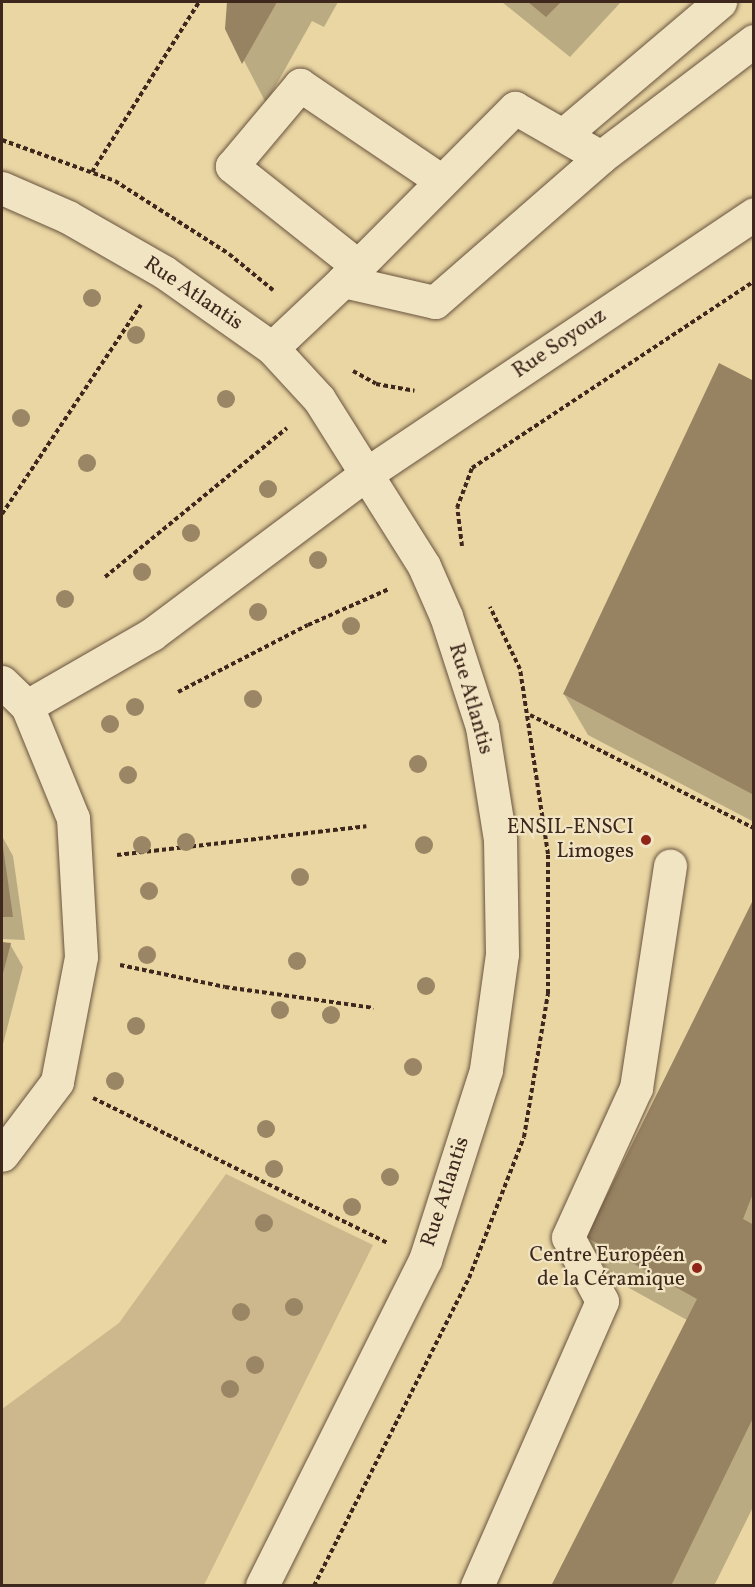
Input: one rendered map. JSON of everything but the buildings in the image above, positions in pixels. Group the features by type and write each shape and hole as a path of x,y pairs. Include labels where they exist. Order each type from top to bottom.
{"street":[{"path":"563,135 720,2"},
{"path":"442,182 300,85 232,166 351,274 435,302 601,157 753,41"},
{"path":"272,348 351,274 515,108 601,157"},
{"name":"Rue Atlantis","path":"2,189 68,217 164,272 272,348 319,399 424,566 446,616 482,727 500,839 502,954 486,1070 424,1260 262,1586"},
{"name":"Rue Soyouz","path":"27,706 152,634 366,474 753,214"},
{"path":"2,682 27,706 73,818 81,957 57,1082 2,1155"},
{"path":"477,1586 602,1301 568,1237 636,1088 670,866"}],"path":[{"path":"92,172 199,2"},
{"path":"2,514 164,272"},
{"path":"463,551 457,508 472,468 753,280"},
{"path":"105,577 319,399"},
{"path":"178,692 308,625 388,589 424,566"},
{"path":"529,714 753,828"},
{"path":"75,859 366,826"},
{"path":"81,957 225,987 374,1008"},
{"path":"57,1082 424,1260"}],"shaded area":[{"path":"226,1174 373,1245 204,1585 2,1585 2,1409 119,1323"}],"place":[{"name":"ENSIL-ENSCI Limoges","path":"646,840"},
{"name":"Centre Européen de la Céramique","path":"697,1268"}]}
